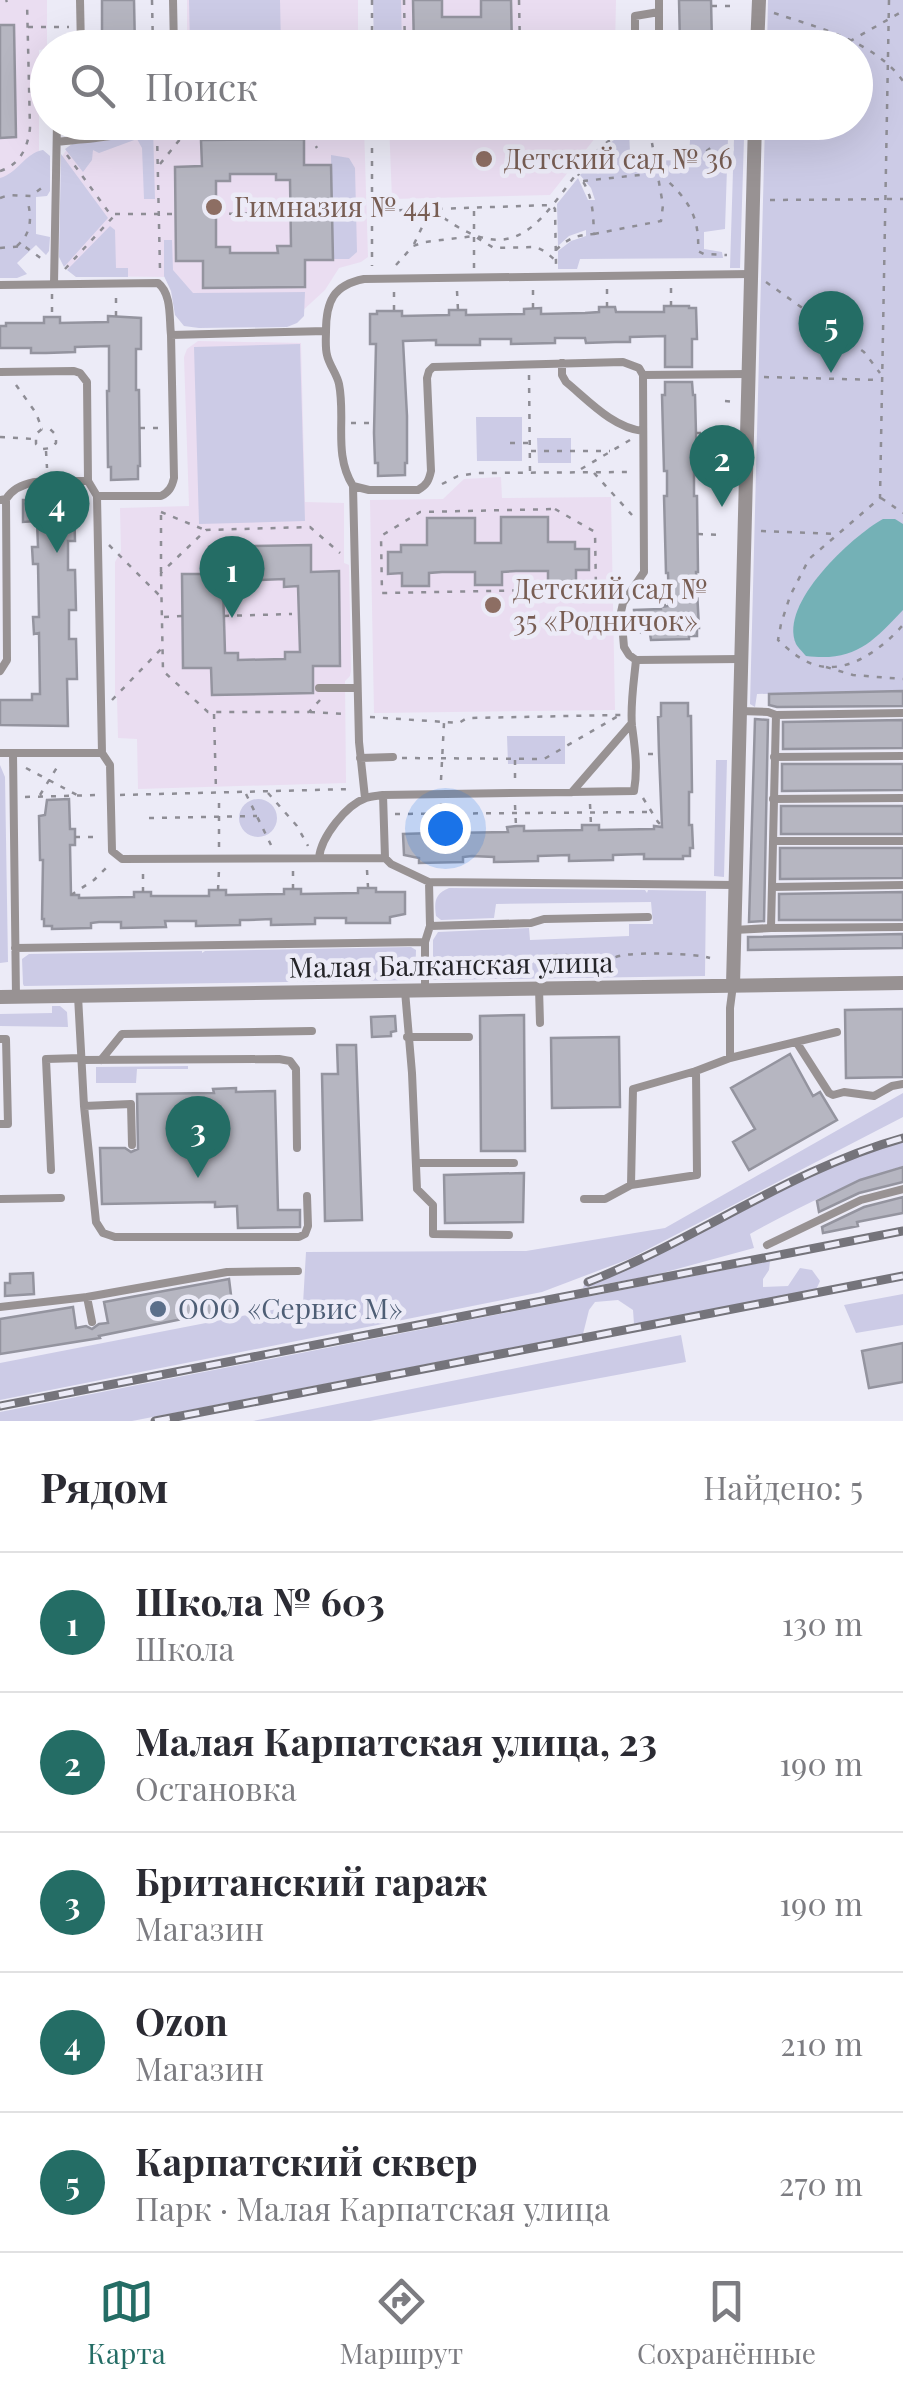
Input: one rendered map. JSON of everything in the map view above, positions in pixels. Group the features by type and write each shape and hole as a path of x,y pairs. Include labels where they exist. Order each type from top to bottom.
{"street":[{"path":"757,30 758,0"},
{"path":"733,985 755,140"},
{"name":"Малая Балканская улица","path":"8,997 903,983"}],"lane":[{"path":"80,0 80,27"},
{"path":"173,0 174,30"},
{"path":"659,0 659,30"},
{"path":"635,30 635,16 659,12"},
{"path":"54,284 58,142 73,140"},
{"path":"319,858 322,841 364,794 357,688 353,486 344,470 339,384 327,355 326,309 337,291 355,280 372,278 752,274"},
{"path":"0,285 158,283 164,288 171,335 172,486 161,496 97,496"},
{"path":"171,335 326,331"},
{"path":"353,486 370,490 418,490 424,486 430,470 428,378 434,367 623,362 639,368 643,376 644,572 626,597 621,612 624,647 636,660 742,659"},
{"path":"562,363 566,382 614,421 643,431"},
{"path":"4,372 74,370 87,382 88,482 97,496 102,753 110,765 112,851 122,859 143,860 385,858"},
{"path":"643,376 749,374"},
{"path":"0,670 7,660 3,500 21,485 88,482"},
{"path":"364,794 634,791 637,774 632,719 636,660"},
{"path":"319,688 357,688"},
{"path":"740,711 776,715 903,713"},
{"path":"771,928 776,715"},
{"path":"572,792 632,719"},
{"path":"0,753 13,757 102,753"},
{"path":"774,757 903,756"},
{"path":"8,997 15,948 13,757"},
{"path":"360,758 393,758"},
{"path":"384,795 385,858 429,882 736,885"},
{"path":"774,799 903,798"},
{"path":"773,841 903,841"},
{"path":"425,990 429,882"},
{"path":"772,887 903,884"},
{"path":"430,926 648,917"},
{"path":"734,930 903,927"},
{"path":"15,948 425,942"},
{"path":"730,1058 733,985"},
{"path":"539,988 540,1023"},
{"path":"405,990 418,1188 432,1206 433,1234 509,1235"},
{"path":"78,996 96,1222 103,1233 116,1237 299,1237 308,1226 307,1196"},
{"path":"101,1060 122,1034 312,1031"},
{"path":"631,1185 633,1089 730,1058 837,1032"},
{"path":"408,1038 470,1037"},
{"path":"0,1039 6,1039 8,1124 0,1124"},
{"path":"797,1043 829,1094 874,1096 903,1084"},
{"path":"51,1170 46,1059 290,1061 296,1068 297,1148"},
{"path":"584,1199 605,1198 631,1185 697,1175 696,1071"},
{"path":"84,1106 131,1104 132,1145"},
{"path":"416,1163 514,1164"},
{"path":"767,1245 862,1200 903,1189"},
{"path":"0,1199 61,1198"},
{"path":"0,1307 87,1297 227,1272 298,1270"},
{"path":"87,1297 92,1322"}],"path":[{"path":"152,0 153,30"},
{"path":"372,0 372,30"},
{"path":"404,0 405,30"},
{"path":"519,0 520,30"},
{"path":"889,0 880,498 809,559 790,596 778,640 808,663 836,667 870,656 903,625"},
{"path":"0,171 9,168 28,146 27,2"},
{"path":"712,6 735,6"},
{"path":"770,12 821,30"},
{"path":"870,30 903,12"},
{"path":"28,27 80,27"},
{"path":"873,55 903,82"},
{"path":"156,140 158,283"},
{"path":"158,165 179,140"},
{"path":"314,140 317,148"},
{"path":"372,140 372,278"},
{"path":"413,246 440,239 474,236 507,240 520,236 610,140"},
{"path":"555,252 570,238 662,221 663,204 652,140"},
{"path":"583,181 677,171 720,140"},
{"path":"58,142 110,214 175,214"},
{"path":"658,173 691,208 698,223 698,251 727,255"},
{"path":"578,174 593,202 594,234"},
{"path":"0,195 27,198 46,181"},
{"path":"17,247 29,228 27,198"},
{"path":"753,202 903,199"},
{"path":"373,210 552,206"},
{"path":"552,206 556,276"},
{"path":"474,209 474,276"},
{"path":"436,211 494,248 536,247 556,261"},
{"path":"394,311 397,262 436,211"},
{"path":"216,214 272,213"},
{"path":"0,248 30,249 55,270 67,268 115,215"},
{"path":"671,274 671,306"},
{"path":"752,274 864,352 882,378"},
{"path":"607,275 607,307"},
{"path":"532,276 533,309"},
{"path":"457,277 458,310"},
{"path":"116,283 116,316"},
{"path":"52,317 54,284"},
{"path":"529,363 530,472"},
{"path":"4,372 36,413 42,428"},
{"path":"765,377 882,378"},
{"path":"725,401 737,402"},
{"path":"340,423 374,424"},
{"path":"42,428 52,430 56,436 54,446 37,446 35,439 42,428"},
{"path":"140,428 157,428"},
{"path":"576,472 643,431"},
{"path":"696,433 724,433"},
{"path":"0,438 35,439"},
{"path":"510,442 530,443"},
{"path":"46,449 47,482"},
{"path":"530,451 610,451"},
{"path":"442,484 478,472 643,472"},
{"path":"594,472 644,528"},
{"path":"880,498 903,513"},
{"path":"340,553 310,527 206,530 161,509 163,671 208,712 309,712 460,723 467,718 619,715 632,719"},
{"path":"554,510 595,532 596,589 382,594 381,536 420,512 554,510"},
{"path":"161,573 206,530"},
{"path":"761,531 838,534"},
{"path":"98,532 161,597"},
{"path":"698,534 720,535"},
{"path":"637,585 664,602 664,606"},
{"path":"224,616 292,614"},
{"path":"163,617 182,616"},
{"path":"101,712 163,647"},
{"path":"820,665 853,675 903,679"},
{"path":"309,712 332,688"},
{"path":"214,712 218,890"},
{"path":"393,758 544,758 619,715"},
{"path":"442,828 444,722"},
{"path":"39,797 66,753"},
{"path":"13,757 78,796"},
{"path":"634,791 644,798 663,826"},
{"path":"245,792 278,858"},
{"path":"14,797 245,792 364,794"},
{"path":"267,792 319,858"},
{"path":"590,792 591,825"},
{"path":"384,814 654,812"},
{"path":"149,818 257,816"},
{"path":"76,837 111,838"},
{"path":"71,896 104,873 116,856"},
{"path":"292,889 293,858"},
{"path":"367,858 368,888"},
{"path":"143,860 143,892"},
{"path":"425,965 462,966 554,955 574,955 598,963 620,956 694,954 710,958"}],"shaded area":[{"path":"0,0 47,0 47,30 30,30 30,140 39,140 39,188 0,188"},
{"path":"187,0 358,0 358,30 187,30"},
{"path":"189,0 280,0 281,30 190,30"},
{"path":"373,0 401,0 402,30 374,30"},
{"path":"386,0 616,0 615,30 387,30"},
{"path":"768,0 903,0 903,691 757,694 755,707 750,704 765,140 873,140 873,30 767,30"},
{"path":"134,140 99,153 93,150 92,160 83,172 65,149 72,144"},
{"path":"138,140 153,140 155,199 144,199 142,148"},
{"name":"Гимназия № 441","path":"364,140 368,257 339,268 325,290 286,326 198,327 168,277 75,276 61,260 61,158 71,145"},
{"name":"Детский сад № 36","path":"390,140 594,140 550,195 392,199"},
{"path":"616,140 629,140 635,161 689,160 690,140 728,140 725,229 704,232 704,249 722,252 723,258 580,259 577,269 558,269 558,251 586,236 586,230 569,236 558,246 557,204 578,178 588,200 595,200 580,175"},
{"path":"734,140 744,140 740,268 730,268"},
{"path":"43,150 50,156 50,191 47,196 36,197 36,234 50,237 49,251 46,255 36,245 17,263 27,274 0,278 0,178"},
{"path":"61,154 108,218 64,267 59,257"},
{"path":"331,155 349,158 355,168 357,252 349,259 333,259"},
{"path":"110,226 115,230 116,268 128,268 128,277 76,277 67,270"},
{"path":"164,240 172,240 173,270 193,293 305,292 304,316 287,327 184,326 175,315 164,276"},
{"path":"198,341 301,343 305,502 344,503 351,671 345,681 346,783 138,789 137,739 118,738 115,562 121,551 120,508 189,506 184,357 187,349"},
{"path":"300,344 305,521 199,524 194,347"},
{"path":"476,417 522,417 522,461 477,461"},
{"path":"537,438 571,438 571,463 538,463"},
{"name":"Детский сад № 35 «Родничок»","path":"501,477 502,498 611,497 615,710 374,713 370,500 443,499 464,479"},
{"path":"883,519 903,524 903,610 861,648 837,656 806,656 796,644 793,628 807,591 837,555"},
{"path":"507,736 565,736 565,764 508,764"},
{"path":"716,760 727,760 724,877 714,876"},
{"path":"0,765 5,777 8,962 0,963"},
{"path":"258,799 272,804 277,818 272,832 258,837 244,832 239,818 244,804"},
{"path":"449,888 706,891 705,976 433,980 433,940 438,932 529,928 530,940 629,936 629,924 653,924 651,902 496,904 494,918 441,920 436,916 436,902"},
{"path":"411,947 416,950 415,980 23,984 22,959 29,954"},
{"path":"52,1006 67,1012 68,1027 0,1026 0,1014 52,1013"},
{"path":"188,1066 137,1069 136,1083 96,1083 96,1067"},
{"path":"903,1093 903,1117 629,1259 542,1292 0,1400 0,1363 303,1304 306,1252 526,1251 665,1228"},
{"path":"903,1141 903,1166 825,1196 750,1234 754,1248 655,1275 583,1288 831,1165"},
{"path":"770,1261 763,1287 788,1286 800,1268 812,1270 820,1281 815,1292 634,1324 633,1310 618,1300 595,1302 583,1334 132,1421 0,1421 0,1412"},
{"path":"903,1294 903,1325 856,1333 844,1305"},
{"path":"681,1335 686,1362 370,1421 253,1421"}],"building":[{"path":"102,0 134,0 135,30 102,30"},
{"path":"413,0 442,0 442,17 481,17 481,0 511,0 512,30 414,30"},
{"path":"679,0 711,0 712,30 680,30"},
{"path":"0,25 14,25 16,137 0,138"},
{"path":"201,140 304,140 304,165 331,165 333,260 305,260 305,287 203,288 203,261 176,261 175,167 202,166","holes":["230,174 276,174 276,180 290,180 291,246 277,246 278,253 230,253 230,247 216,247 216,181 230,181"]},
{"path":"664,306 696,308 697,339 692,339 692,367 665,367 665,336 586,343 585,338 511,344 511,339 480,339 480,345 403,341 405,475 378,476 374,433 376,344 370,344 370,314 402,311 402,316 449,315 449,310 466,310 466,315 524,314 524,309 541,308 541,314 585,313 599,312 599,307 615,307 616,312 664,312"},
{"path":"108,316 141,318 141,349 136,349 138,479 111,480 108,467 109,346 46,353 31,353 31,348 0,348 0,326 6,323 44,323 44,317 60,317 60,323 108,322"},
{"path":"665,382 692,382 695,395 699,628 697,636 689,639 651,640 650,634 635,632 634,610 669,606 662,395"},
{"path":"23,500 74,500 75,541 68,541 68,570 75,570 76,610 69,610 69,639 76,639 77,679 67,679 68,726 0,725 0,700 32,700 32,694 40,694 39,633 34,634 33,617 39,617 38,564 33,564 32,547 38,547 37,521 23,522"},
{"path":"501,517 548,517 548,542 575,542 575,549 589,549 589,570 576,570 576,584 548,584 548,571 502,572 502,585 475,585 475,572 442,572 429,573 429,586 402,586 402,573 388,574 388,552 401,552 401,545 427,545 427,518 475,518 475,543 501,543"},
{"path":"311,545 311,572 339,571 340,666 313,666 313,693 212,695 211,668 183,668 182,574 210,574 209,547","holes":["284,579 284,587 298,586 300,652 285,652 285,659 238,660 238,653 225,653 223,587 237,587 237,581"]},
{"path":"903,691 903,706 769,705 769,694"},
{"path":"661,703 688,703 691,716 690,856 644,859 644,854 613,855 613,860 569,861 569,855 538,856 538,861 494,862 494,857 472,856 463,857 463,862 419,863 419,858 404,855 403,834 433,833 433,828 449,827 449,833 508,832 507,827 516,826 524,826 524,831 582,830 582,825 599,825 599,830 662,827 658,717"},
{"path":"755,719 768,720 764,921 749,922"},
{"path":"903,720 903,748 783,749 783,722"},
{"path":"782,764 903,764 903,790 782,791"},
{"path":"69,799 70,829 75,829 75,845 70,845 71,895 79,898 134,897 134,892 151,892 151,896 209,896 209,890 226,890 226,895 284,894 284,889 301,889 301,894 358,893 358,888 376,888 376,892 405,892 405,914 390,917 390,923 315,918 315,924 271,925 271,919 240,920 240,925 196,926 196,921 165,921 166,927 121,928 121,922 99,922 91,923 91,928 52,929 44,926 42,919 39,816 45,815 47,800"},
{"path":"781,806 903,806 903,834 781,834"},
{"path":"780,848 903,848 903,878 780,879"},
{"path":"903,892 903,920 779,920 779,894"},
{"path":"903,934 903,948 748,950 748,937"},
{"path":"903,1009 903,1077 846,1078 845,1010"},
{"path":"524,1015 525,1151 481,1151 480,1016"},
{"path":"395,1016 396,1031 391,1036 372,1037 371,1017"},
{"path":"619,1037 620,1107 552,1108 551,1038"},
{"path":"337,1045 356,1045 362,1220 325,1221 322,1074 338,1074"},
{"path":"790,1054 813,1096 820,1092 837,1120 749,1170 733,1142 755,1129 731,1088"},
{"path":"236,1088 236,1092 275,1091 278,1210 300,1210 300,1227 238,1228 237,1206 215,1207 215,1202 102,1204 100,1148 125,1148 131,1152 138,1149 137,1094 214,1093 213,1089"},
{"path":"903,1167 903,1182 859,1193 819,1212 817,1201 860,1180"},
{"path":"524,1173 523,1222 445,1223 444,1175"},
{"path":"903,1197 903,1213 823,1233 822,1227 864,1207"},
{"path":"33,1273 34,1294 5,1296 10,1274"},
{"path":"229,1279 233,1311 0,1354 0,1319 73,1307 76,1328 92,1329 108,1323 104,1302"},
{"path":"903,1343 903,1382 869,1388 862,1351"}],"railway":[{"path":"588,1282 822,1168 903,1138"},
{"path":"0,1406 903,1231"},
{"path":"155,1421 903,1276"}],"place":[{"name":"Детский сад № 36","path":"484,159"},
{"name":"Гимназия № 441","path":"214,207"},
{"name":"Карпатский сквер","path":"831,373"},
{"name":"Малая Карпатская улица, 23","path":"722,507"},
{"name":"Ozon","path":"57,553"},
{"name":"Детский сад № 35 «Родничок»","path":"493,605"},
{"name":"Школа № 603","path":"232,618"},
{"name":"Британский гараж","path":"198,1178"},
{"name":"ООО «Сервис М»","path":"158,1309"}]}
